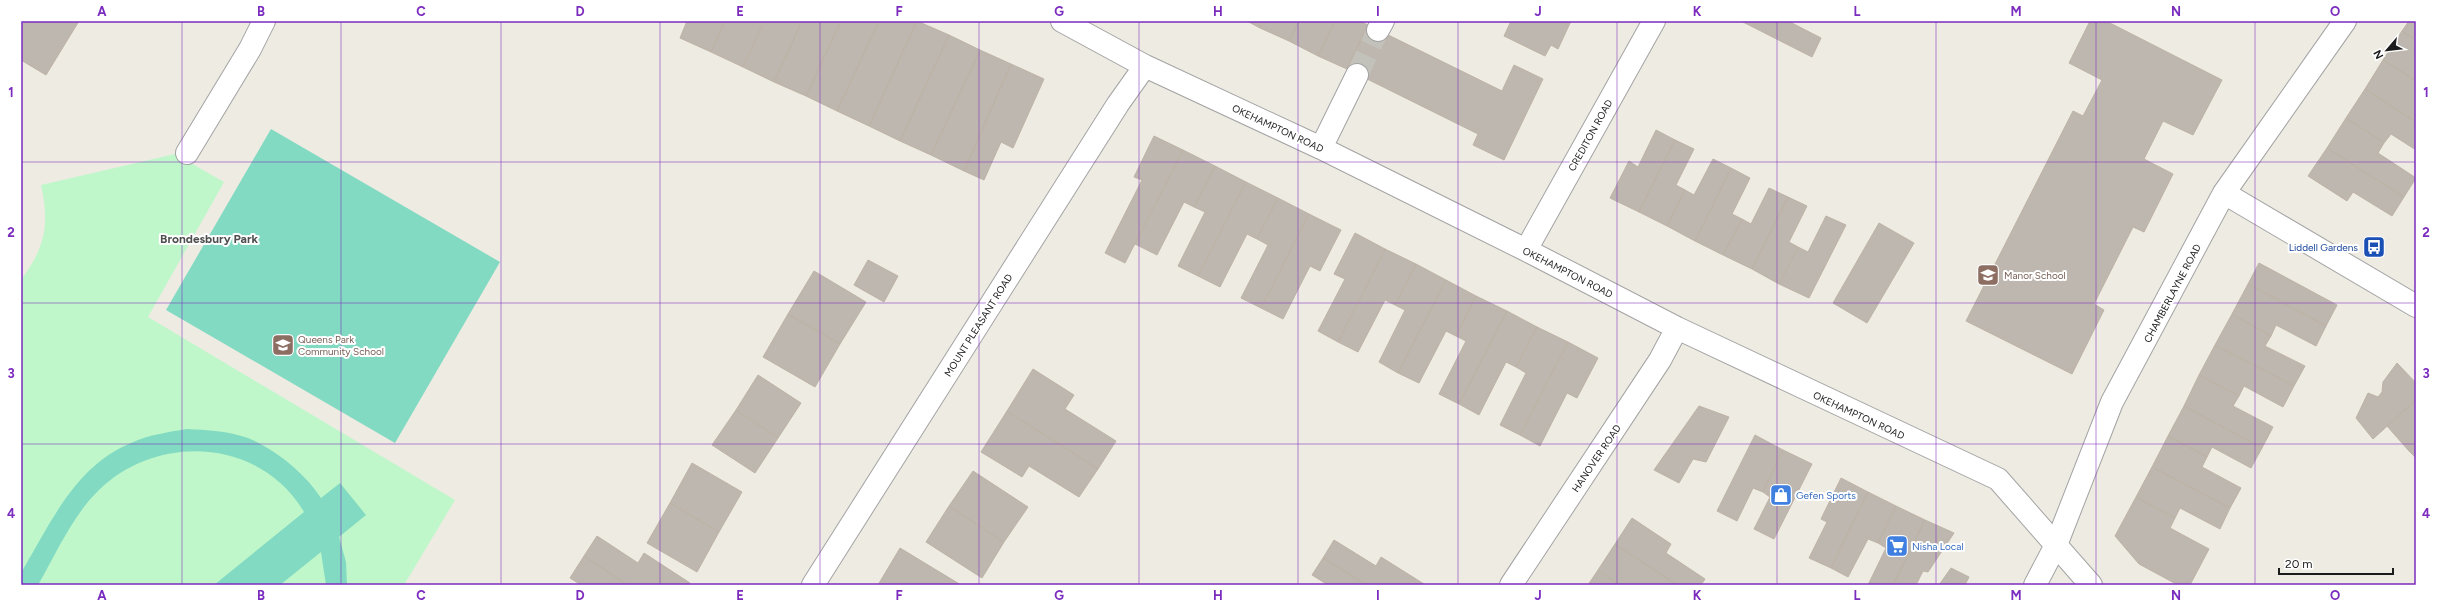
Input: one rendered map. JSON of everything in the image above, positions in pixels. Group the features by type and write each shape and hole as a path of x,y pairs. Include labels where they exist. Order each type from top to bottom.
{"street":[{"path":"187,153 250,49 264,21"},
{"name":"OKEHAMPTON ROAD","path":"1062,21 1145,66 1321,148 1526,250 1678,328 1998,479 2090,585"},
{"name":"CREDITON ROAD","path":"1526,250 1654,21"},
{"name":"CHAMBERLAYNE ROAD","path":"2035,585 2056,544 2112,402 2224,193 2345,21"},
{"name":"MOUNT PLEASANT ROAD","path":"813,585 1118,104 1145,66"},
{"path":"1321,148 1357,75"},
{"path":"2224,193 2416,306"},
{"name":"HANOVER ROAD","path":"1511,585 1660,360 1678,328"}],"green space":[{"path":"271,129 500,262 395,443 166,310"},
{"path":"175,154 224,182 148,317 455,500 404,585 21,585 21,280 36,257 43,236 45,212 41,185"},
{"path":"187,429 225,432 248,438 269,448 298,471 321,498 340,483 366,515 339,537 346,562 347,585 326,585 321,552 280,585 214,585 304,512 285,487 262,469 235,457 207,452 178,452 150,459 123,472 99,490 89,500 73,523 38,585 21,585 21,573 54,516 79,481 94,466 111,453 138,440 158,434"}],"building":[{"path":"21,21 79,21 46,75 21,60"},
{"path":"687,21 725,21 711,52 680,38"},
{"path":"725,21 764,21 743,67 711,52"},
{"path":"764,21 802,21 774,82 743,67"},
{"path":"802,21 841,21 806,96 774,82"},
{"path":"841,21 879,21 837,111 806,96"},
{"path":"879,21 917,21 869,126 837,111"},
{"path":"917,21 949,35 900,141 869,126"},
{"path":"1247,21 1263,21 1260,28"},
{"path":"1263,21 1299,21 1289,41 1260,28"},
{"path":"1299,21 1335,21 1318,56 1289,41"},
{"path":"1335,21 1359,21 1368,25 1347,69 1318,56"},
{"path":"1511,21 1571,21 1558,49 1551,45 1545,56 1504,36"},
{"path":"1741,21 1788,21 1821,38 1812,57"},
{"path":"2090,21 2106,21 2222,80 2193,135 2163,121 2144,159 2173,174 2144,232 2133,227 2094,304 2104,310 2072,374 1966,321 2073,111 2083,116 2102,80 2069,63"},
{"path":"2409,21 2416,21 2416,40 2402,31"},
{"path":"1368,25 1502,91 1514,65 1543,79 1504,160 1473,145 1478,134 1347,69"},
{"path":"2402,31 2416,40 2416,81 2383,60"},
{"path":"949,35 980,50 931,155 900,141"},
{"path":"980,50 1011,64 964,171 931,155"},
{"path":"2383,60 2416,81 2416,122 2365,89"},
{"path":"1011,64 1044,79 1013,148 1001,142 984,180 964,171"},
{"path":"2365,89 2416,122 2416,150 2391,134 2384,143 2346,118"},
{"path":"2346,118 2384,143 2378,153 2416,178 2404,197 2327,148"},
{"path":"1656,130 1675,140 1639,212 1610,198 1629,161 1638,167"},
{"path":"1154,136 1183,150 1125,263 1105,253 1142,180 1134,177"},
{"path":"1675,140 1694,149 1676,185 1685,190 1667,226 1639,212"},
{"path":"2327,148 2404,197 2392,216 2353,192 2347,201 2308,176"},
{"path":"1183,150 1215,166 1194,207 1184,202 1157,255 1135,244"},
{"path":"1713,159 1731,168 1695,241 1667,226 1685,190 1694,195"},
{"path":"1215,166 1246,182 1198,276 1178,266 1205,212 1194,207"},
{"path":"1731,168 1750,178 1732,214 1742,219 1723,255 1695,241"},
{"path":"1246,182 1278,198 1257,239 1247,234 1220,287 1198,276"},
{"path":"1769,188 1788,197 1752,269 1723,255 1742,219 1751,224"},
{"path":"1788,197 1807,206 1789,242 1798,247 1779,284 1752,269"},
{"path":"1278,198 1309,214 1261,308 1241,298 1268,245 1257,239"},
{"path":"1309,214 1341,230 1320,271 1310,266 1283,319 1261,308"},
{"path":"1826,216 1846,225 1809,298 1779,284 1798,247 1808,252"},
{"path":"1879,223 1914,243 1867,323 1833,303"},
{"path":"1355,233 1385,249 1338,342 1318,331 1345,279 1334,274"},
{"path":"1385,249 1416,264 1395,305 1385,300 1358,352 1338,342"},
{"path":"868,260 898,276 884,302 854,285"},
{"path":"2259,263 2337,305 2326,326 2248,284"},
{"path":"1416,264 1446,280 1398,373 1379,362 1405,310 1395,305"},
{"path":"814,271 866,302 840,344 788,314"},
{"path":"1446,280 1476,296 1456,336 1446,331 1419,383 1398,373"},
{"path":"2248,284 2326,326 2316,346 2276,325 2271,336 2232,314"},
{"path":"1476,296 1507,311 1459,404 1439,394 1466,341 1456,336"},
{"path":"1507,311 1537,327 1516,367 1506,362 1479,415 1459,404"},
{"path":"788,314 840,344 815,387 763,357"},
{"path":"2232,314 2271,336 2265,346 2305,366 2294,386 2215,345"},
{"path":"1537,327 1568,342 1520,435 1500,425 1526,373 1516,367"},
{"path":"1568,342 1598,358 1577,398 1567,393 1540,446 1520,435"},
{"path":"2215,345 2294,386 2283,407 2244,386 2239,396 2199,375"},
{"path":"2397,363 2416,383 2416,400 2373,439 2356,418 2368,393 2378,397 2382,392 2383,382"},
{"path":"1033,369 1074,395 1065,409 1116,441 1098,469 1007,411"},
{"path":"758,375 801,403 778,438 736,410"},
{"path":"2199,375 2239,396 2233,406 2273,427 2262,448 2184,406"},
{"path":"2416,400 2416,444 2409,451 2387,426"},
{"path":"1699,406 1729,417 1706,462 1693,459 1679,483 1654,470"},
{"path":"2184,406 2262,448 2251,468 2212,447 2207,457 2168,436"},
{"path":"736,410 778,438 755,473 712,445"},
{"path":"1007,411 1098,469 1079,497 1029,466 1022,477 981,452"},
{"path":"1755,435 1783,450 1763,492 1753,488 1737,521 1717,511"},
{"path":"2168,436 2207,457 2202,467 2241,488 2230,508 2152,467"},
{"path":"2416,444 2416,458 2409,451"},
{"name":"Gefen Sports","path":"1783,450 1812,464 1774,539 1754,529 1770,497 1763,492"},
{"path":"692,463 742,492 719,532 670,503"},
{"path":"2152,467 2230,508 2220,529 2180,508 2175,518 2136,497"},
{"path":"973,471 1028,507 1004,542 949,506"},
{"path":"1841,478 1868,492 1831,568 1809,558 1827,522 1821,519"},
{"path":"1868,492 1896,506 1878,543 1868,539 1848,577 1831,568"},
{"path":"2136,497 2175,518 2170,528 2209,549 2190,585 2178,585 2139,564 2115,536"},
{"path":"670,503 719,532 697,572 647,543"},
{"path":"949,506 1004,542 982,578 926,542"},
{"name":"Nisha Local","path":"1896,506 1925,520 1893,585 1868,585 1886,548 1878,543"},
{"path":"1632,518 1671,544 1666,553 1705,579 1701,585 1677,585 1615,544"},
{"path":"1925,520 1954,533 1928,572 1923,571 1916,585 1893,585"},
{"path":"597,536 638,563 644,553 690,583 688,585 628,585 584,556"},
{"path":"1334,540 1376,566 1381,557 1424,584 1367,585 1323,558"},
{"path":"1615,544 1677,585 1620,585 1598,570"},
{"path":"900,548 961,585 878,585"},
{"path":"584,556 628,585 581,585 570,578"},
{"path":"1323,558 1367,585 1328,585 1312,575"},
{"path":"1951,568 1969,577 1965,585 1939,585"},
{"path":"1598,570 1620,585 1588,585"}],"tunnel":[{"path":"1357,75 1378,30"}],"place":[{"name":"Liddell Gardens","path":"2374,247"},
{"name":"Manor School","path":"1988,275"},
{"name":"Queens Park Community School","path":"283,345"},
{"name":"Gefen Sports","path":"1781,495"},
{"name":"Nisha Local","path":"1897,546"}],"district":[{"name":"Brondesbury Park","path":"209,239"}]}
